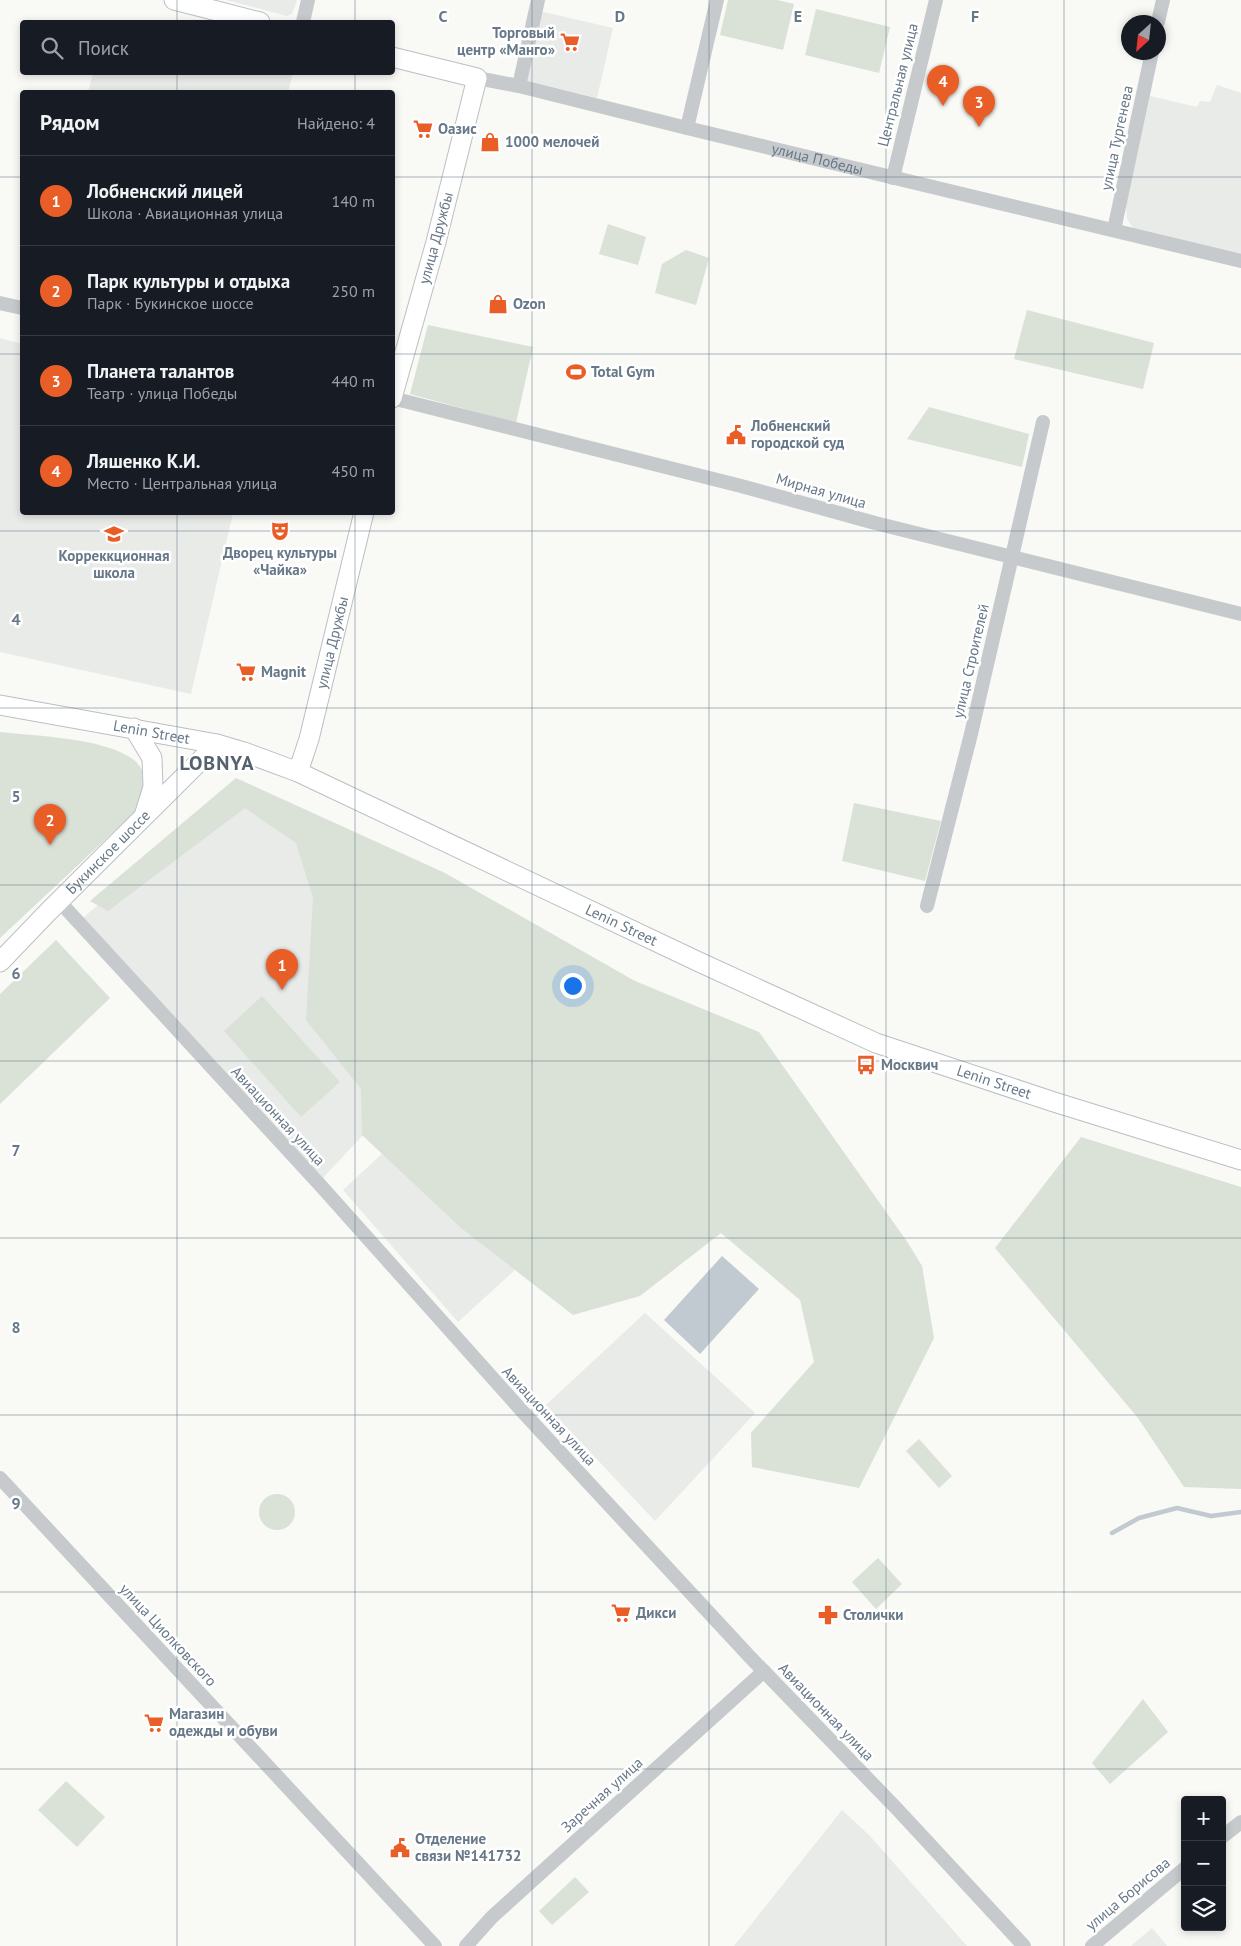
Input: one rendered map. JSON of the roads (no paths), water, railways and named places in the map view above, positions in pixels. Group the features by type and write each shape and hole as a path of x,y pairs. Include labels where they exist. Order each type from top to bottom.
{"main road":[{"path":"174,0 252,20"},
{"name":"улица Победы","path":"395,59 477,78"},
{"name":"улица Дружбы","path":"395,387 436,242 477,78"},
{"name":"улица Дружбы","path":"298,772 309,739 363,515"},
{"name":"Lenin Street","path":"0,704 217,744 244,752 298,772 699,962 876,1043 1054,1102 1241,1160"},
{"path":"134,728 152,758 153,787 144,817"},
{"name":"Букинское шоссе","path":"0,962 58,901 217,744"}],"street":[{"path":"303,20 308,0"},
{"path":"519,86 538,0"},
{"path":"688,128 717,0"},
{"name":"Центральная улица","path":"893,178 936,0"},
{"path":"1160,15 1163,0"},
{"name":"улица Тургенева","path":"1114,230 1150,60"},
{"name":"улица Победы","path":"477,78 519,86 1241,261"},
{"path":"0,303 20,308"},
{"name":"Мирная улица","path":"395,399 741,486 875,523 1241,614"},
{"name":"улица Строителей","path":"927,906 971,734 1043,422"},
{"name":"Авиационная улица","path":"58,901 321,1186 522,1411 1024,1946"},
{"name":"улица Циолковского","path":"0,1478 436,1946"},
{"name":"Заречная улица","path":"466,1946 492,1917 764,1671"},
{"path":"1226,1835 1241,1822"},
{"name":"улица Борисова","path":"1092,1946 1181,1871"}],"waterway":[{"path":"1112,1533 1139,1518 1177,1508 1211,1516 1241,1512"}],"place":[{"name":"Торговый центр «Манго»","path":"570,42"},
{"name":"Ляшенко К.И.","path":"943,106"},
{"name":"Планета талантов","path":"979,127"},
{"name":"Оазис","path":"423,129"},
{"name":"1000 мелочей","path":"490,142"},
{"name":"Ozon","path":"498,304"},
{"name":"Total Gym","path":"576,372"},
{"name":"Лобненский городской суд","path":"736,435"},
{"name":"Дворец культуры «Чайка»","path":"280,531"},
{"name":"Корреккционная школа","path":"114,534"},
{"name":"Magnit","path":"246,672"},
{"name":"Парк культуры и отдыха","path":"50,845"},
{"name":"Лобненский лицей","path":"282,990"},
{"name":"Москвич","path":"866,1065"},
{"name":"Дикси","path":"621,1613"},
{"name":"Столички","path":"828,1615"},
{"name":"Магазин одежды и обуви","path":"154,1723"},
{"name":"Отделение связи №141732","path":"400,1848"}],"district":[{"name":"LOBNYA","path":"217,763"}]}
